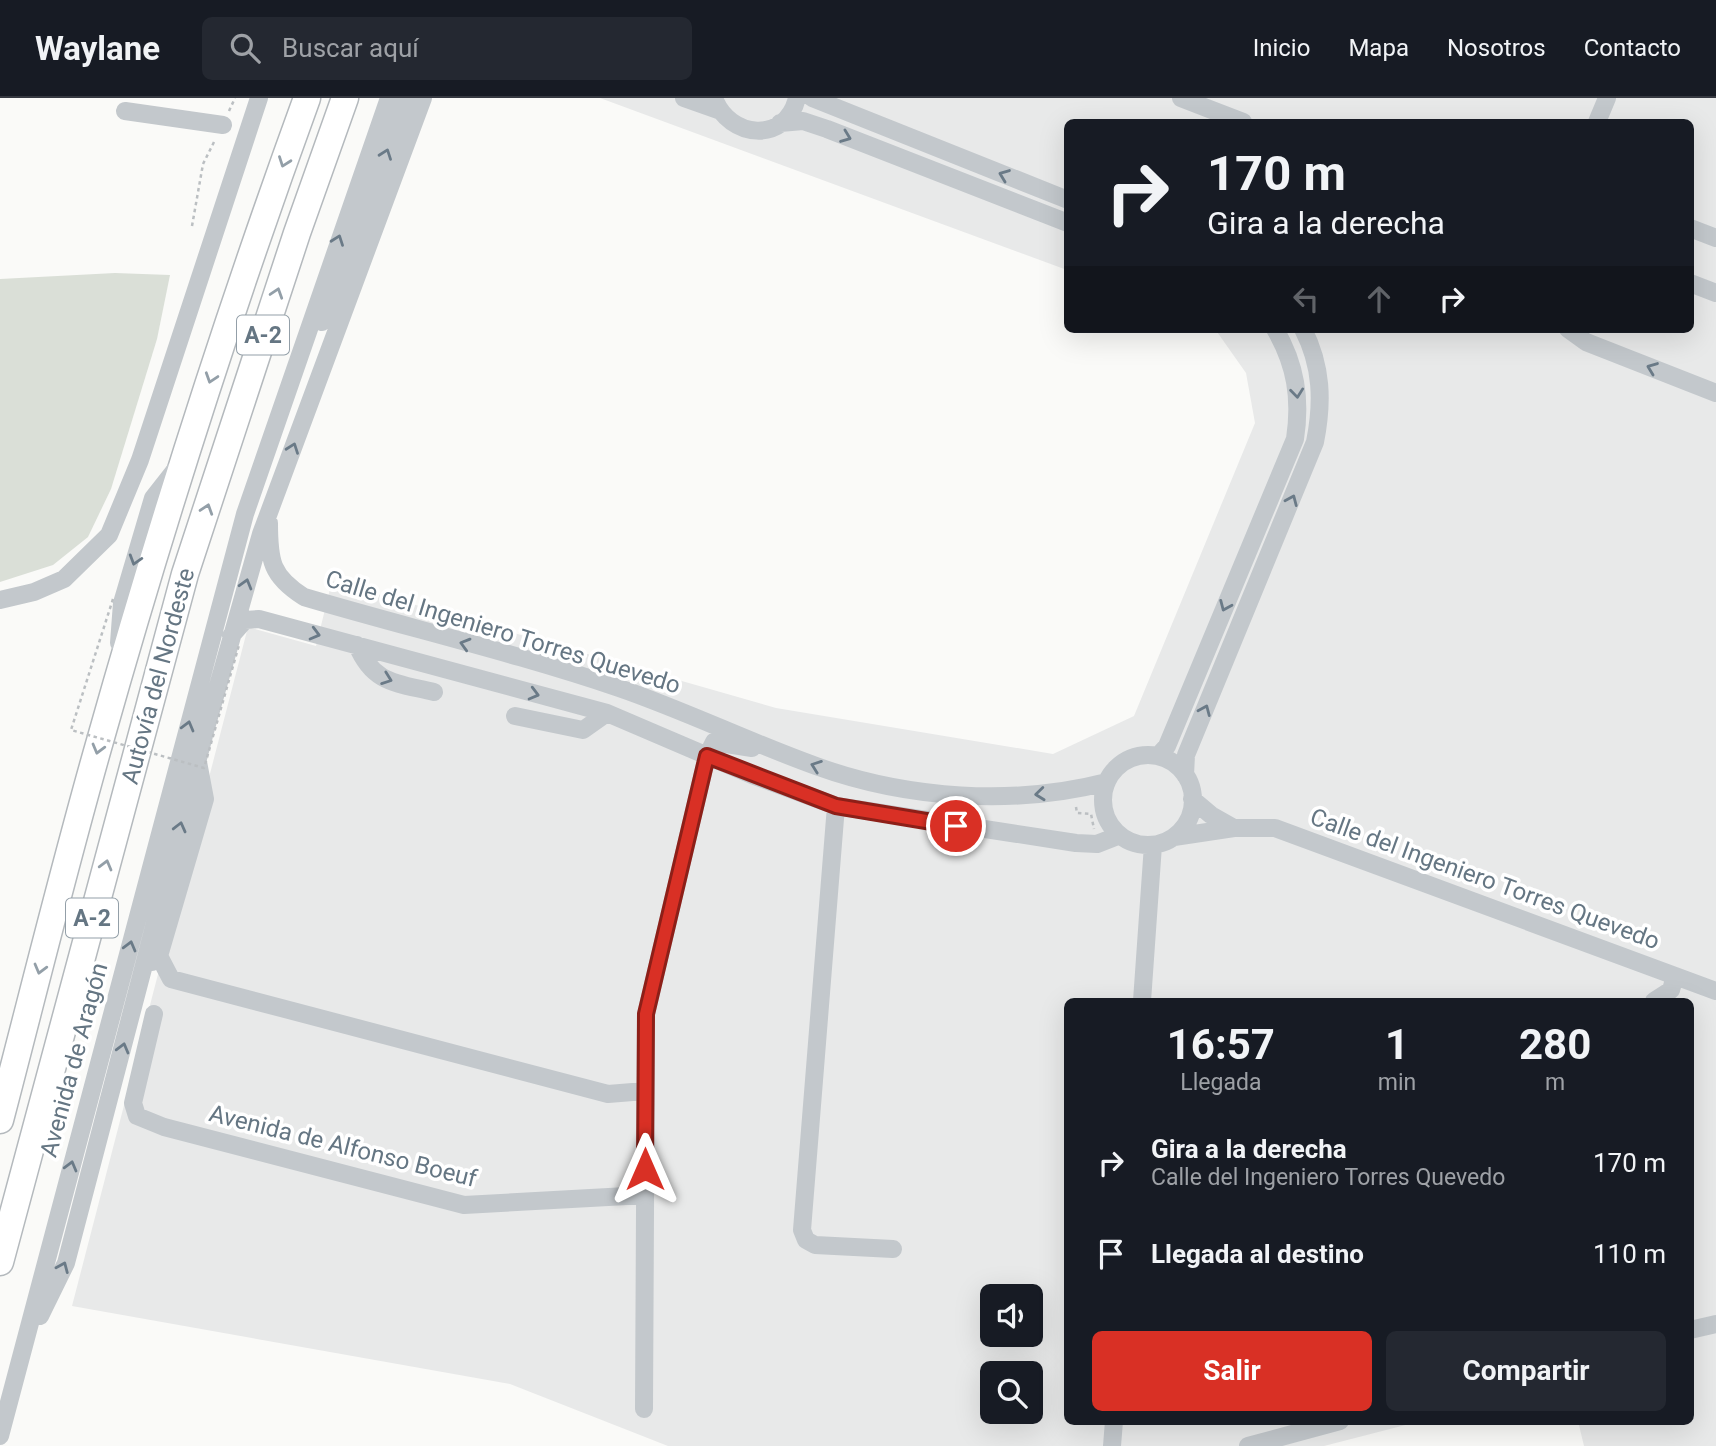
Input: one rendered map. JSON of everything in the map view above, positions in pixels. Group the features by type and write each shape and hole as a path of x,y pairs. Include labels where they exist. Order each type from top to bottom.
{"highway":[{"name":"Autovía del Nordeste","path":"0,1120 117,684 186,456 263,218 307,98"},
{"name":"Autovía del Nordeste","path":"0,1262 185,574 297,233 345,98"}],"street":[{"path":"0,600 34,592 64,579 109,535 140,460 260,98"},
{"name":"Avenida de Aragón","path":"0,1436 246,514 389,98"},
{"path":"246,514 407,98"},
{"path":"23,1350 66,1263 197,760 235,640 269,512 423,98"},
{"path":"684,98 716,104 725,119 746,130 770,129 780,123 789,115 797,98"},
{"path":"811,98 1064,198"},
{"path":"1181,98 1235,119"},
{"path":"1598,119 1607,98"},
{"path":"125,111 223,125"},
{"path":"780,123 803,121 827,129 1064,221"},
{"path":"1694,230 1716,238"},
{"path":"1694,285 1716,293"},
{"path":"1158,756 1167,746 1295,439 1299,413 1298,388 1277,333"},
{"path":"1185,775 1168,760 1158,756 1145,755 1123,763 1107,782 1104,793 1106,817 1120,835 1130,842 1153,845 1174,837 1186,824 1192,799 1185,775 1186,755 1315,442 1320,418 1321,387 1315,353 1305,333"},
{"path":"1574,333 1586,342 1716,393"},
{"name":"Calle del Ingeniero Torres Quevedo","path":"269,512 272,567 286,585 304,597 618,688 842,775 906,788 982,797 1074,790 1107,782"},
{"name":"Calle del Ingeniero Torres Quevedo","path":"235,640 245,621 259,619 607,713 752,775 836,806 1076,844 1097,844 1120,835"},
{"path":"357,645 371,673 384,680 434,692"},
{"path":"515,716 583,730 607,713"},
{"path":"644,1409 646,1014 707,756 714,743 783,753"},
{"path":"144,968 159,956 205,799 197,760"},
{"path":"1192,799 1210,816 1234,828"},
{"path":"836,806 802,1230 806,1240 815,1245 893,1249"},
{"name":"Calle del Ingeniero Torres Quevedo","path":"1174,837 1234,828 1275,828 1716,991"},
{"path":"1142,998 1153,845"},
{"path":"159,956 171,979 596,1091 628,1094 645,1091"},
{"path":"1659,998 1671,990 1675,976"},
{"name":"Avenida de Alfonso Boeuf","path":"154,1014 133,1103 137,1116 164,1127 464,1205 645,1195"},
{"path":"1694,1329 1716,1324"},
{"path":"1112,1446 1114,1425"},
{"path":"1248,1446 1325,1425"}],"path":[{"path":"192,226 203,163 235,98"},
{"path":"113,599 71,730 204,768 235,640"},
{"path":"1076,804 1077,813 1091,814 1095,832"}],"shaded area":[{"path":"600,98 1716,98 1716,1446 1584,1446 1579,1425 1694,1425 1694,998 1064,998 1064,1425 1405,1425 1324,1446 668,1446 510,1384 72,1306 248,627 316,646 332,581 776,708 1053,754 1134,716 1255,423 1246,373 1218,333 1694,333 1694,119 1064,119 1064,269"},
{"path":"115,273 170,275 157,339 111,489 88,537 53,565 0,582 0,279"}],"route":[{"path":"645,1169 646,1014 707,756 836,806 956,826"}]}
